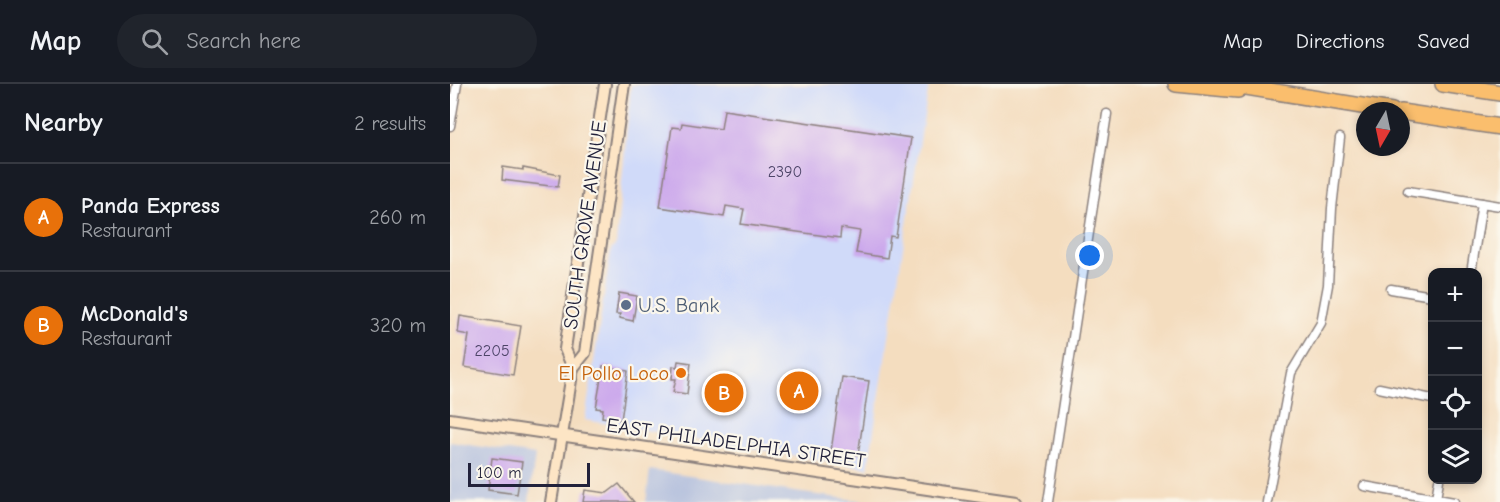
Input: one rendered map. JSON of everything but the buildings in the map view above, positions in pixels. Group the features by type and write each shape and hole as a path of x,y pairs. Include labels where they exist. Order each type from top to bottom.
{"highway":[{"path":"1176,84 1285,95"},
{"path":"1228,84 1356,106"},
{"path":"1443,84 1500,93"},
{"path":"1410,113 1500,127"}],"main road":[{"name":"SOUTH GROVE AVENUE","path":"573,368 565,349 605,84"},
{"name":"SOUTH GROVE AVENUE","path":"551,502 573,368 585,352 624,84"},
{"name":"EAST PHILADELPHIA STREET","path":"450,419 1016,502"}],"street":[{"path":"450,126 457,84"},
{"path":"1048,502 1107,114"},
{"path":"1267,502 1291,373 1321,323 1329,285 1332,208 1340,138"},
{"path":"1408,191 1500,206"},
{"path":"1473,268 1482,203"},
{"path":"1391,290 1428,295"},
{"path":"1379,388 1428,398"},
{"path":"1436,499 1438,484"},
{"path":"1364,486 1454,502"}],"shaded area":[{"path":"631,85 929,85 868,468 585,420 611,250 616,244"},
{"path":"450,442 535,455 529,502 450,502"},
{"path":"650,470 802,493 871,502 646,502"}],"place":[{"name":"U.S. Bank","path":"626,305"},
{"name":"El Pollo Loco","path":"681,373"},
{"name":"Panda Express","path":"799,391"},
{"name":"McDonald's","path":"724,393"}]}
